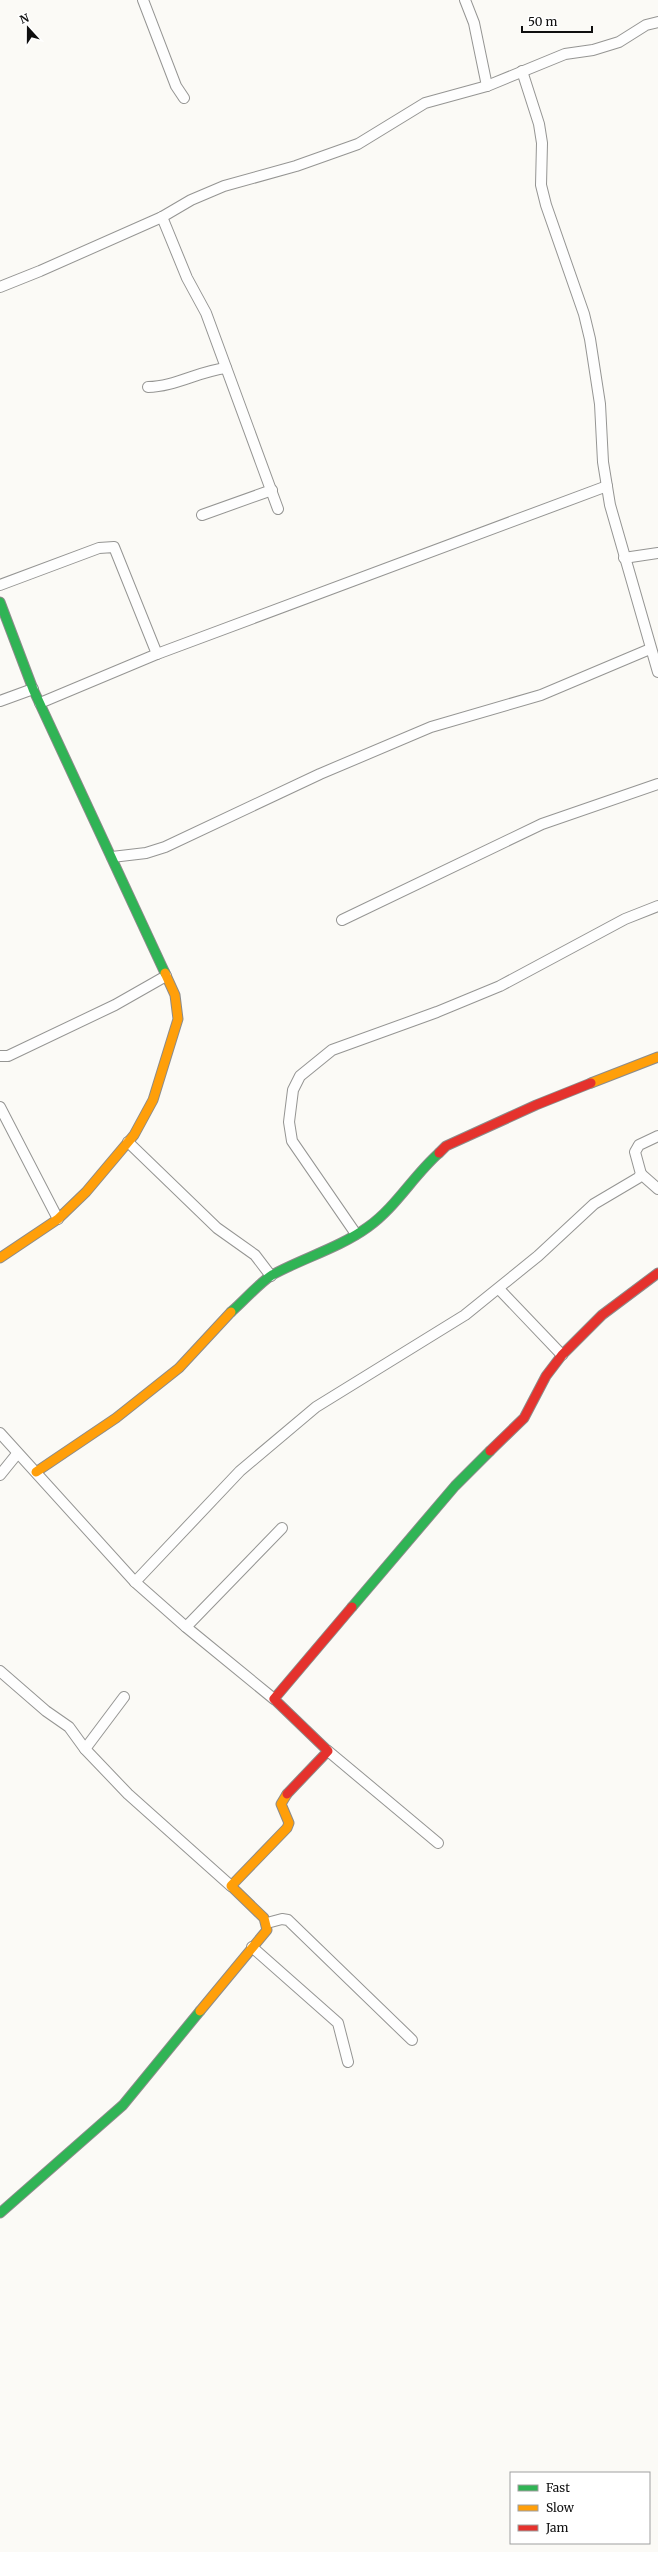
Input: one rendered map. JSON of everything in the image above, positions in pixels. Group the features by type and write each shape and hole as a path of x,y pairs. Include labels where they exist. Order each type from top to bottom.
{"street":[{"path":"143,0 176,86 184,98"},
{"path":"465,0 474,23 487,86"},
{"path":"0,287 162,217 191,200 224,186 296,166 358,144 425,103 487,86 565,54 593,50 619,42 646,25 658,22"},
{"path":"522,72 539,124 542,143 541,185 546,205 584,314 590,339 600,404 603,462 607,486 624,558 658,672"},
{"path":"162,217 187,278 206,313 250,437 272,490 278,509"},
{"path":"148,387 158,387 207,370 226,368"},
{"path":"40,703 157,654 607,486"},
{"path":"202,515 272,490"},
{"path":"0,584 99,548 114,547 157,654"},
{"path":"624,558 658,553"},
{"path":"0,602 33,689 175,995 178,1020 153,1100 128,1142 86,1192 58,1219 0,1258"},
{"path":"112,857 146,853 165,847 320,774 432,727 541,695 650,649"},
{"path":"0,701 33,689"},
{"path":"342,920 542,824 658,784"},
{"path":"356,1234 292,1141 289,1122 293,1090 300,1076 332,1050 437,1012 500,986 625,919 658,906"},
{"path":"0,1056 8,1056 116,1005 166,976"},
{"path":"36,1472 116,1418 179,1368 226,1317 271,1276 356,1234 389,1210 424,1166 446,1146 536,1105 658,1057"},
{"path":"0,1107 58,1219"},
{"path":"658,1136 639,1145 635,1152 641,1174 658,1189"},
{"path":"128,1142 212,1223 255,1255 271,1276"},
{"path":"135,1582 240,1471 316,1407 465,1315 538,1256 594,1204 641,1174"},
{"path":"274,1699 455,1486 524,1418 546,1376 562,1355 602,1315 658,1273"},
{"path":"499,1289 562,1355"},
{"path":"0,1433 17,1454 36,1472 135,1582 186,1627 274,1699 328,1751 438,1843"},
{"path":"0,1475 17,1454"},
{"path":"186,1627 282,1528"},
{"path":"0,1685 4,1674 46,1711 70,1727 85,1749 128,1794 231,1886 267,1923 267,1930 123,2105 0,2213"},
{"path":"85,1749 124,1697"},
{"path":"231,1886 287,1828 289,1823 281,1804 282,1799 328,1751"},
{"path":"267,1923 282,1919 288,1920 412,2040"},
{"path":"252,1947 338,2023 348,2062"}],"traffic: fast":[{"path":"0,602 33,689 165,973"},
{"path":"231,1312 272,1275 333,1247 368,1227 396,1201 421,1171 439,1153"},
{"path":"352,1607 455,1486 490,1451"},
{"path":"0,2213 123,2105 200,2011"}],"traffic: slow":[{"path":"0,1258 58,1219 86,1192 134,1135 153,1100 178,1019 175,995 165,973"},
{"path":"591,1083 658,1057"},
{"path":"36,1472 116,1418 179,1368 231,1312"},
{"path":"200,2011 267,1930 264,1918 231,1886 287,1828 289,1823 281,1804 287,1794"}],"traffic: jam":[{"path":"439,1153 446,1146 536,1105 591,1083"},
{"path":"490,1451 524,1418 546,1376 562,1355 602,1315 658,1273"},
{"path":"287,1794 328,1751 274,1699 352,1607"}]}
